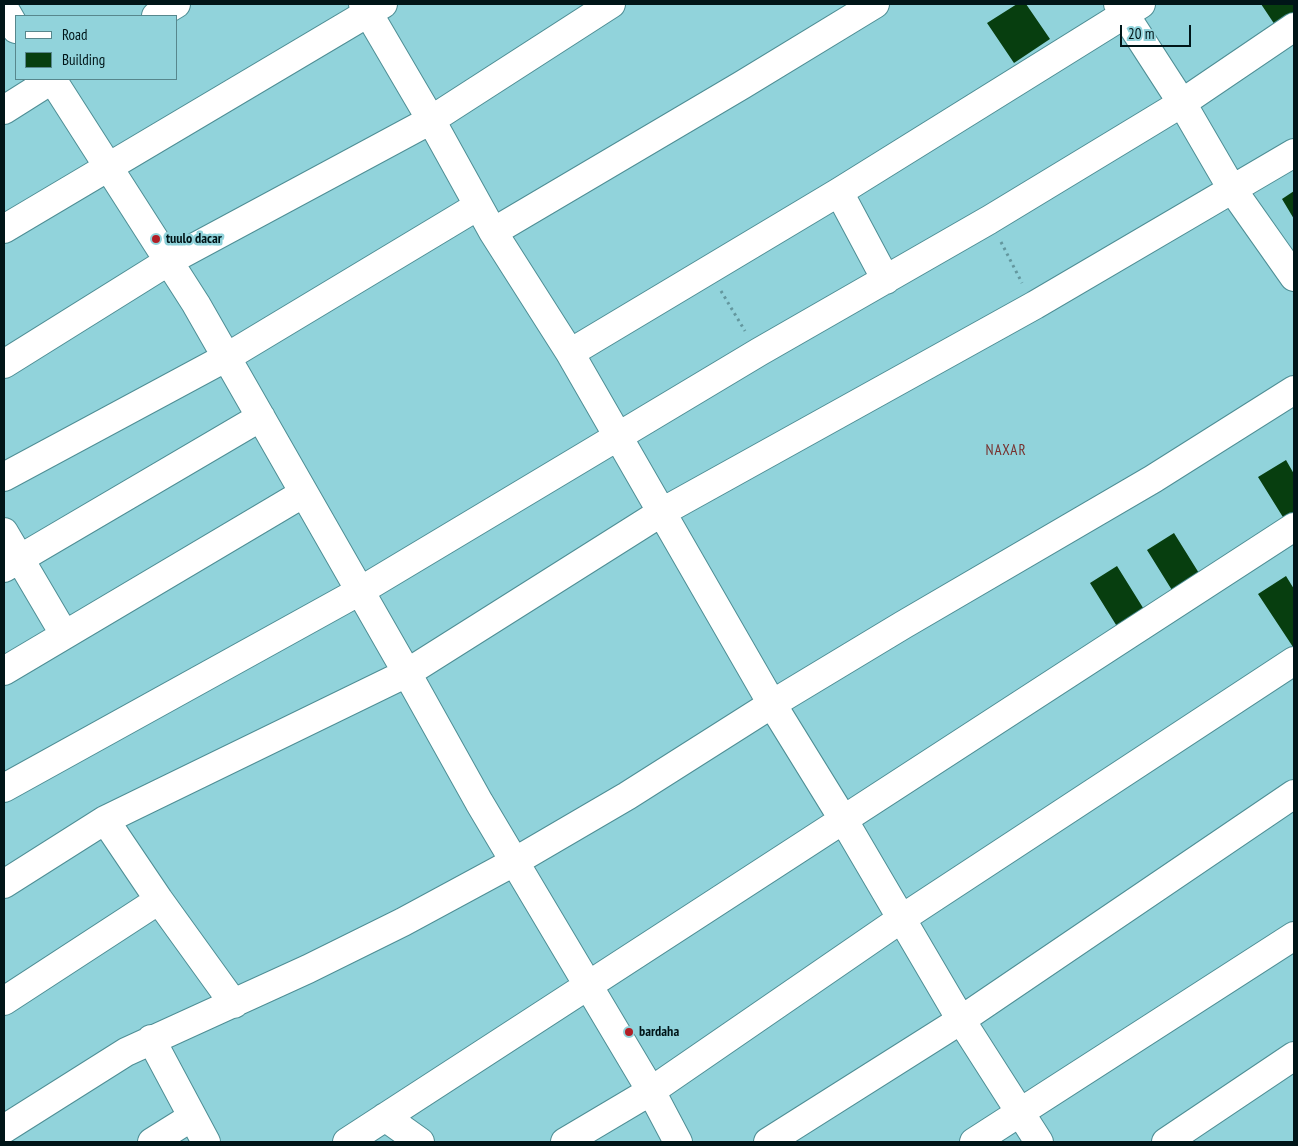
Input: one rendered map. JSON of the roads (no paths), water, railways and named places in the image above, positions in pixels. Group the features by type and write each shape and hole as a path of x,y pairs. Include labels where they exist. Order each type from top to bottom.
{"street":[{"path":"158,15 176,4"},
{"path":"4,364 169,261 431,120 611,4"},
{"path":"492,232 742,85 875,4"},
{"path":"4,229 371,7 492,232 570,353 772,704 843,819 961,1020 1038,1142"},
{"path":"570,353 839,192 1128,7 1232,190 1294,277"},
{"path":"4,8 15,27"},
{"path":"4,788 360,591 759,352 989,220 1182,103 1294,27"},
{"path":"4,110 50,80"},
{"path":"53,80 169,261 227,357 514,862 651,1091 678,1142"},
{"path":"4,884 105,820 407,672 662,512 1035,305 1294,153"},
{"path":"839,192 886,280"},
{"path":"4,477 227,357 478,206"},
{"path":"4,1129 126,1052 234,1004 403,922 514,862 627,796 772,704 903,625 1153,479 1294,390"},
{"path":"12,563 262,417"},
{"path":"4,671 304,493"},
{"path":"347,1142 1294,527"},
{"path":"4,532 12,563 64,634"},
{"path":"564,1142 651,1091 901,919 1294,662"},
{"path":"768,1142 961,1020 1294,794"},
{"path":"105,820 159,900 234,1004"},
{"path":"4,1002 159,900"},
{"path":"974,1142 1294,936"},
{"path":"150,1040 206,1142"},
{"path":"1166,1142 1294,1056"},
{"path":"386,1117 420,1142"},
{"path":"152,1142 192,1118"}],"place":[{"name":"tuulo dacar","path":"156,239"},
{"name":"bardaha","path":"629,1032"}],"district":[{"name":"NAXAR","path":"1006,451"}]}
